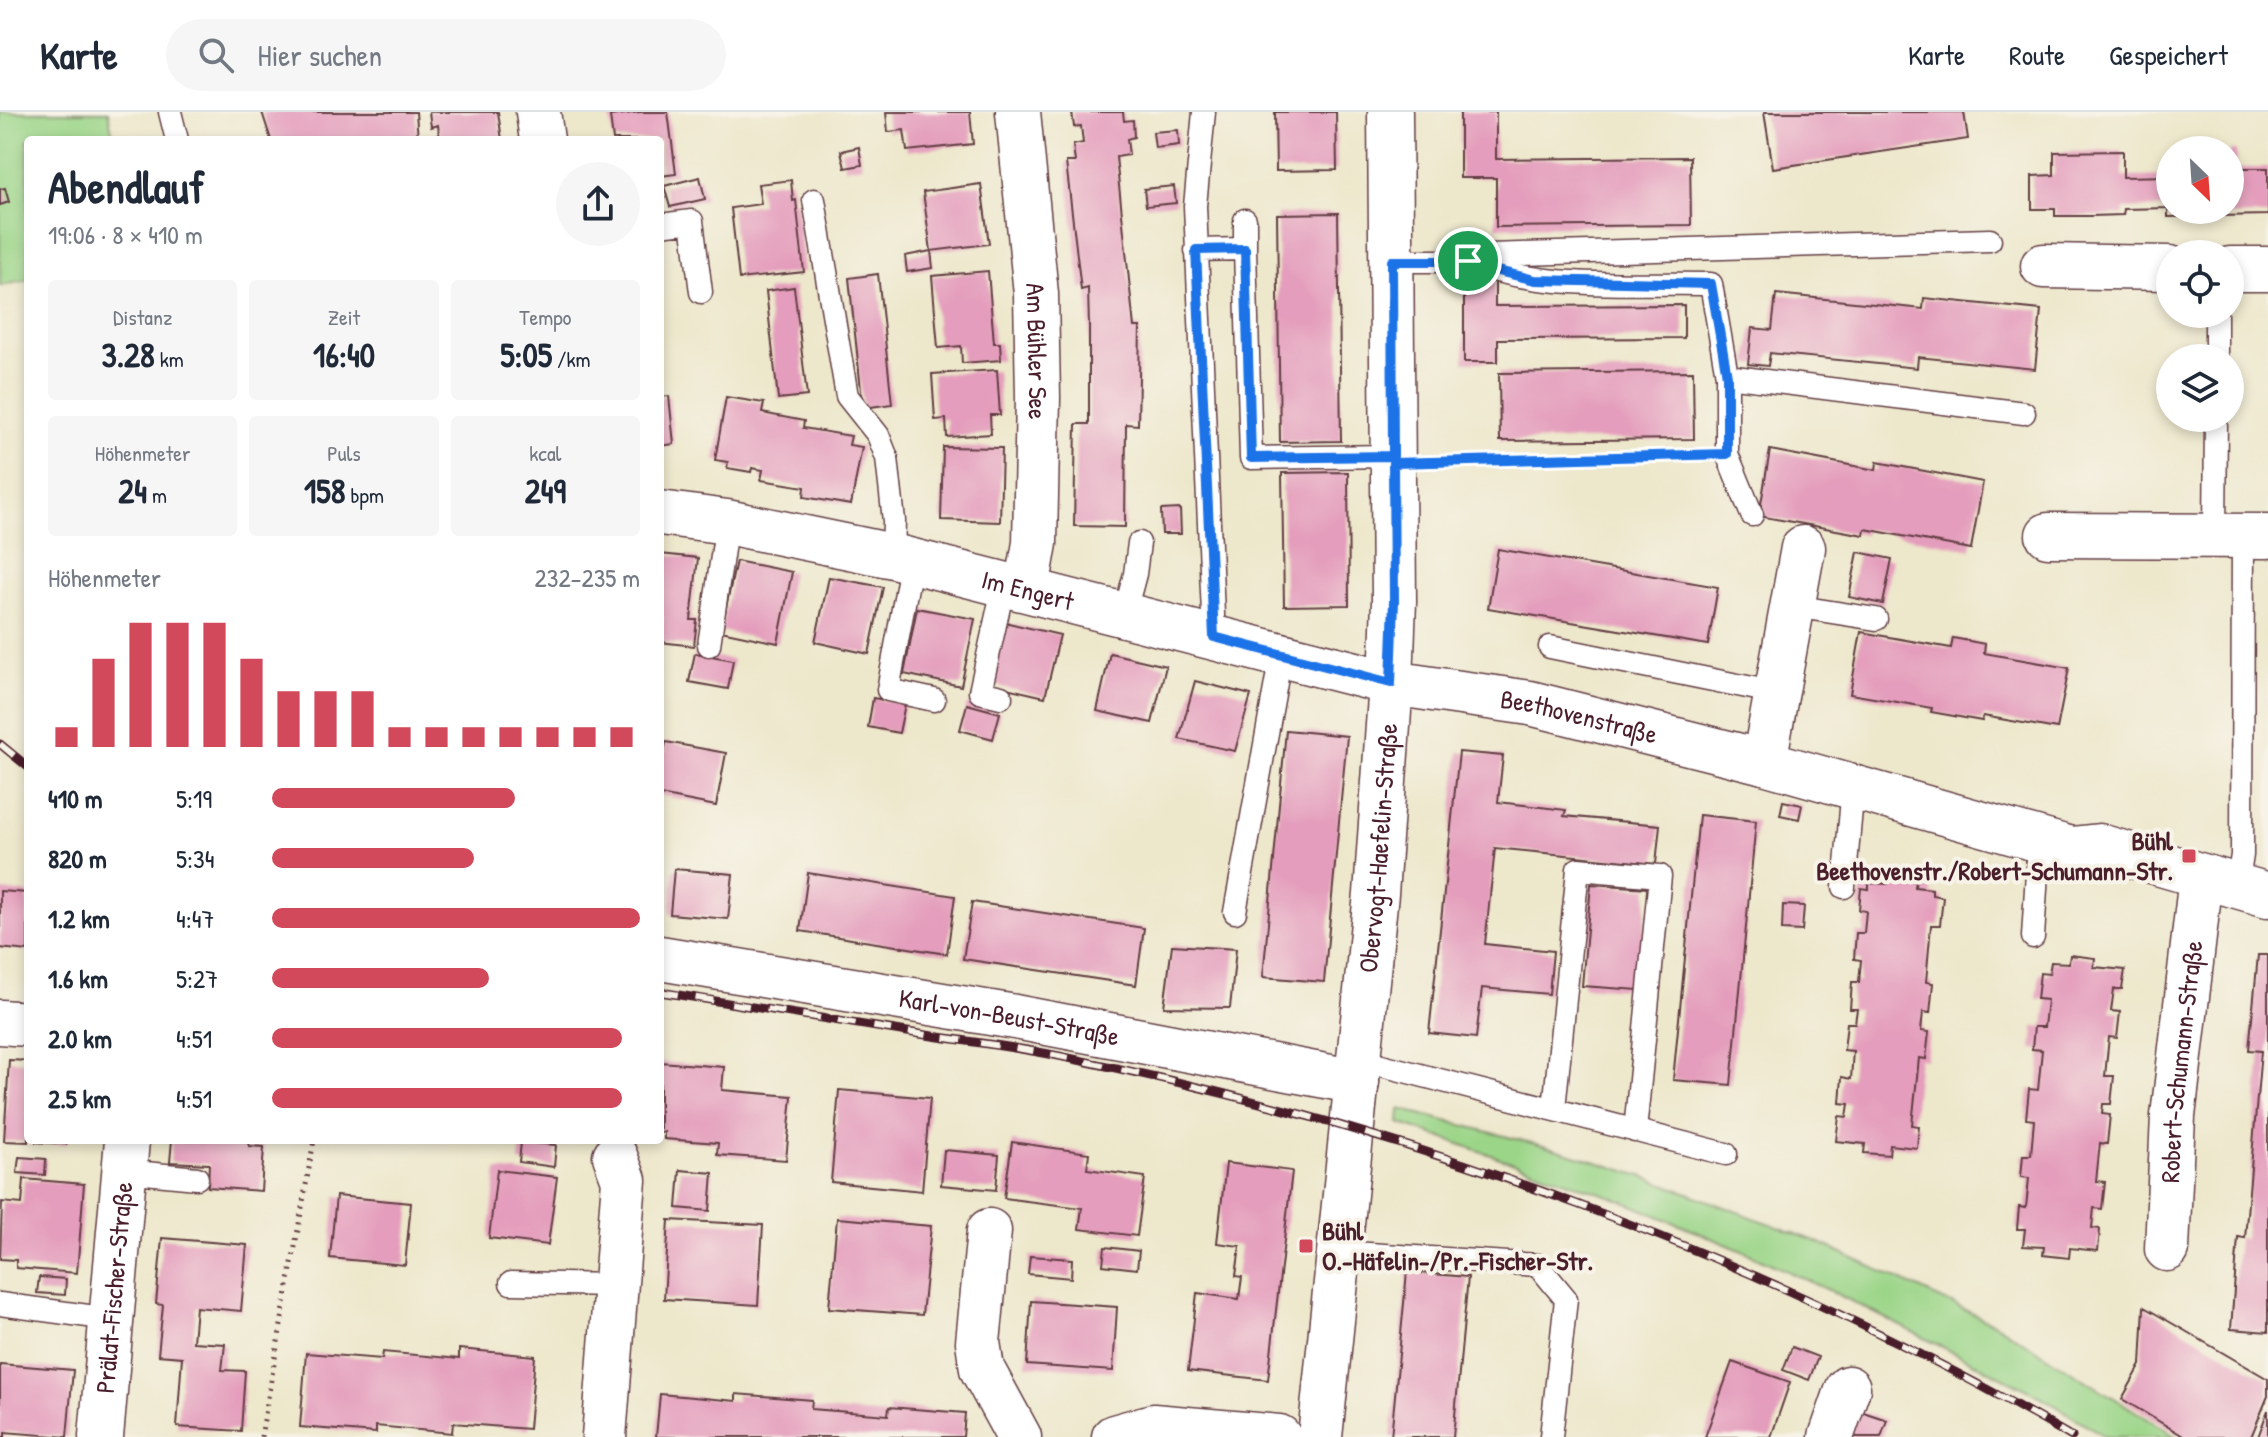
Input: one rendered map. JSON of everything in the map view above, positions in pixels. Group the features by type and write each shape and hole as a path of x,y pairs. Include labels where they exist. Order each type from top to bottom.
{"street":[{"path":"538,112 541,136"},
{"name":"Am Bühler See","path":"1015,586 1035,543 1037,323 1018,112"},
{"name":"Obervogt-Haefelin-Straße","path":"1320,1437 1376,894 1391,683 1394,601 1390,112"},
{"path":"2043,266 2156,268"},
{"path":"2244,269 2268,269"},
{"name":"Im Engert","path":"664,514 727,522 902,558 1391,683"},
{"path":"2048,535 2242,535"},
{"path":"1764,762 1803,548"},
{"name":"Beethovenstraße","path":"1391,683 1530,703 1764,762 2071,849 2099,846 2235,886"},
{"name":"Robert-Schumann-Straße","path":"2167,1249 2173,1116 2235,886"},
{"name":"Karl-von-Beust-Straße","path":"664,959 1357,1070"},
{"path":"0,1022 24,1024"},
{"name":"Prälat-Fischer-Straße","path":"101,1437 126,1156"},
{"path":"604,1437 624,1180 615,1156"},
{"path":"989,1231 978,1342 982,1369 1019,1437"},
{"path":"1831,1437 1848,1388"},
{"path":"1114,1437 1153,1426 1279,1437"}],"lane":[{"path":"170,112 176,136"},
{"path":"1204,112 1195,206 1214,637"},
{"path":"814,200 847,396 878,435 887,458 894,521 902,558 888,690 934,700"},
{"path":"1245,220 1251,458 1393,460"},
{"path":"664,224 692,221 701,292"},
{"path":"1392,261 1468,261 1489,255 1990,240"},
{"path":"1196,250 1245,249"},
{"path":"1468,261 1535,280 1711,284 1727,376 1727,454 1752,515"},
{"path":"1727,376 2024,413"},
{"path":"2219,432 2242,535 2242,855 2235,886"},
{"path":"709,645 727,522"},
{"path":"1124,615 1135,574 1139,543"},
{"path":"1001,697 980,692 1015,586"},
{"path":"1793,606 1876,619"},
{"path":"1550,647 1777,693"},
{"path":"1235,912 1281,655"},
{"path":"1844,887 1853,787"},
{"path":"2033,937 2039,840"},
{"path":"1554,1109 1578,869 1660,876 1635,1131"},
{"path":"1357,1070 1554,1109 1726,1154"},
{"path":"126,1156 197,1178"},
{"path":"1338,1252 1538,1265 1566,1299 1551,1437"},
{"path":"511,1283 614,1285"},
{"path":"0,1304 110,1319"}],"path":[{"path":"1393,460 1727,454"},
{"path":"261,1437 313,1144"}],"green space":[{"path":"0,112 108,112 113,136 24,136 24,281 0,286"},
{"path":"1400,1109 1555,1149 1651,1179 1818,1242 1995,1324 2177,1437 2106,1437 2040,1396 1835,1293 1615,1198 1399,1123"}],"building":[{"path":"262,112 416,112 418,136 270,136"},
{"path":"429,112 498,112 501,136 439,136 438,125 431,127"},
{"path":"668,112 676,174 664,176 664,136 612,136 610,116"},
{"path":"886,112 970,112 973,144 907,151 904,130 888,132"},
{"path":"1072,112 1123,112 1124,121 1133,120 1134,137 1127,139 1129,155 1116,157 1134,327 1140,327 1138,425 1126,424 1125,527 1074,526 1076,424 1089,424 1089,327 1088,288 1081,290 1066,162 1075,162 1073,145 1083,143 1081,126 1074,127"},
{"path":"1275,112 1336,112 1337,170 1276,171"},
{"path":"1460,112 1496,112 1496,159 1690,157 1691,225 1496,227 1496,178 1460,178"},
{"path":"1764,112 1964,112 1968,139 1773,168"},
{"path":"1178,130 1179,145 1155,148 1153,132"},
{"path":"859,147 862,165 845,168 841,151"},
{"path":"2123,151 2123,177 2156,176 2156,208 2124,209 2123,215 2091,216 2055,216 2055,209 2032,209 2032,176 2054,175 2054,152"},
{"path":"2244,168 2268,168 2268,215 2244,215"},
{"path":"700,177 705,199 670,207 664,186"},
{"path":"791,180 804,272 739,279 731,208 761,204 758,184"},
{"path":"981,184 989,244 931,251 923,192"},
{"path":"1174,186 1176,203 1146,206 1144,189"},
{"path":"5,188 9,202 0,205 0,189"},
{"path":"1338,213 1341,441 1280,442 1277,214"},
{"path":"931,251 933,268 907,272 905,256"},
{"path":"988,271 994,343 1000,343 1001,360 962,363 961,346 938,348 932,276"},
{"path":"878,274 892,404 863,408 849,278"},
{"path":"1464,279 1495,279 1495,306 1684,305 1684,338 1498,339 1498,362 1464,362"},
{"path":"794,287 807,396 778,399 766,291"},
{"path":"1776,294 1923,309 1924,298 2041,310 2035,369 1918,357 1917,368 1770,353 1768,366 1748,364 1752,328 1772,330"},
{"path":"997,370 1000,415 990,415 991,434 947,437 946,419 935,420 932,374"},
{"path":"1693,371 1694,439 1500,441 1499,373"},
{"path":"669,396 674,444 664,445 664,397"},
{"path":"726,397 764,403 762,413 804,421 803,428 851,436 849,445 862,447 851,505 804,497 805,487 761,480 763,470 752,468 751,472 727,468 728,462 715,460"},
{"path":"943,447 1002,448 1000,522 941,520"},
{"path":"1770,450 1876,470 1877,462 1983,482 1971,549 1865,529 1864,535 1759,516"},
{"path":"1348,472 1349,605 1284,606 1282,473"},
{"path":"1180,509 1181,534 1162,534 1161,510"},
{"path":"1498,549 1718,587 1708,645 1488,608"},
{"path":"1858,552 1892,559 1883,604 1849,597"},
{"path":"664,554 698,558 691,620 697,620 694,646 664,642"},
{"path":"736,561 792,572 778,643 721,631"},
{"path":"829,577 883,587 869,654 815,642"},
{"path":"917,608 975,619 961,686 904,674"},
{"path":"1004,622 1060,635 1045,697 989,684"},
{"path":"1861,632 1951,648 1953,638 1985,644 1984,653 2069,668 2057,729 1983,716 1982,721 1931,712 1932,708 1850,694"},
{"path":"695,653 733,660 728,689 689,682"},
{"path":"1110,653 1166,666 1152,723 1097,711"},
{"path":"1195,681 1251,695 1235,751 1179,739"},
{"path":"873,698 905,704 899,733 868,727"},
{"path":"967,704 1000,713 993,739 960,730"},
{"path":"1286,730 1347,736 1324,982 1263,977"},
{"path":"666,742 726,753 716,806 664,796"},
{"path":"1459,752 1503,756 1498,802 1566,810 1564,816 1660,825 1656,864 1495,848 1485,944 1553,951 1549,994 1482,988 1476,1038 1429,1033"},
{"path":"1783,801 1802,805 1799,819 1780,815"},
{"path":"1699,815 1756,821 1731,1085 1673,1080"},
{"path":"674,869 733,874 728,919 670,914"},
{"path":"808,873 955,896 947,954 800,931"},
{"path":"1888,876 1916,879 1915,887 1932,889 1932,895 1943,897 1940,925 1931,925 1926,982 1933,983 1930,1013 1923,1012 1921,1031 1929,1032 1926,1059 1919,1058 1912,1125 1919,1126 1917,1148 1890,1145 1889,1155 1864,1153 1865,1144 1836,1141 1839,1116 1847,1117 1849,1104 1840,1103 1842,1077 1851,1079 1853,1051 1844,1050 1847,1023 1855,1023 1857,1009 1850,1009 1852,982 1859,982 1861,960 1854,959 1856,933 1864,933 1866,911 1859,910 1861,888 1869,889 1869,883 1888,884"},
{"path":"1591,884 1648,888 1639,990 1582,986"},
{"path":"0,891 24,893 24,951 0,948"},
{"path":"972,902 1144,928 1136,985 963,959"},
{"path":"1783,905 1804,906 1802,931 1782,930"},
{"path":"1172,945 1236,949 1230,1008 1164,1007"},
{"path":"2070,955 2095,958 2094,967 2125,970 2122,989 2114,989 2111,1011 2120,1012 2117,1038 2109,1037 2105,1076 2114,1076 2111,1104 2103,1104 2102,1114 2110,1115 2107,1144 2100,1143 2096,1181 2105,1182 2102,1209 2094,1208 2092,1228 2100,1229 2098,1251 2070,1248 2069,1258 2043,1255 2044,1247 2023,1246 2025,1229 2017,1229 2019,1207 2026,1208 2029,1178 2021,1177 2023,1155 2031,1155 2034,1120 2026,1119 2029,1089 2038,1090 2042,1050 2032,1049 2034,1027 2044,1027 2047,1000 2037,999 2040,973 2049,974 2051,962 2069,963"},
{"path":"2258,955 2268,955 2268,1332 2231,1329 2238,1237 2245,1238 2261,1051 2249,1050"},
{"path":"9,1060 24,1061 24,1142 4,1141"},
{"path":"664,1062 724,1067 722,1090 792,1096 786,1160 717,1155 718,1143 664,1139"},
{"path":"839,1090 930,1098 922,1191 831,1182"},
{"path":"1012,1142 1089,1153 1087,1169 1145,1177 1137,1236 1079,1229 1082,1208 1004,1198"},
{"path":"172,1144 249,1144 264,1147 261,1191 208,1187 209,1164 170,1162"},
{"path":"521,1144 556,1145 554,1167 519,1162"},
{"path":"944,1150 999,1155 996,1190 941,1185"},
{"path":"19,1157 46,1159 45,1175 17,1173"},
{"path":"1226,1163 1292,1171 1268,1380 1188,1371 1197,1293 1239,1299 1242,1277 1236,1276 1240,1246 1217,1243"},
{"path":"497,1170 557,1177 548,1245 489,1238"},
{"path":"680,1170 713,1173 710,1211 677,1208"},
{"path":"24,1179 84,1184 77,1273 16,1268 16,1260 0,1259 2,1202 22,1204"},
{"path":"336,1196 411,1203 405,1265 330,1258"},
{"path":"837,1218 931,1226 922,1315 829,1308"},
{"path":"669,1220 763,1225 758,1305 664,1299"},
{"path":"162,1238 247,1245 241,1311 196,1307 193,1342 225,1344 222,1370 245,1371 241,1431 177,1427 182,1357 158,1355 163,1305 156,1304"},
{"path":"1105,1247 1139,1251 1137,1269 1103,1265"},
{"path":"1030,1256 1072,1259 1071,1278 1028,1274"},
{"path":"1407,1272 1468,1277 1453,1437 1391,1437"},
{"path":"39,1277 66,1279 65,1295 37,1293"},
{"path":"1031,1301 1117,1307 1113,1371 1027,1365"},
{"path":"2144,1307 2268,1379 2268,1396 2251,1437 2185,1437 2122,1399 2141,1365"},
{"path":"1792,1347 1818,1357 1809,1380 1783,1370"},
{"path":"459,1349 535,1356 529,1429 453,1423 452,1433 376,1426 376,1433 300,1427 306,1353 382,1359 383,1352 459,1359"},
{"path":"1732,1362 1790,1382 1771,1437 1705,1437"},
{"path":"0,1364 73,1370 67,1437 5,1432 5,1437 0,1437"},
{"path":"660,1394 736,1401 736,1394 812,1400 811,1409 888,1415 889,1407 965,1413 963,1437 656,1437"},
{"path":"1854,1409 1887,1420 1881,1437 1845,1437"},
{"path":"2268,1410 2268,1437 2258,1437"}],"railway":[{"path":"0,744 24,764"},
{"path":"664,993 1059,1056 1190,1085 1321,1120 1452,1160 1709,1256 1834,1312 1955,1372 2072,1437"}],"place":[{"name":"Bühl Beethovenstr./Robert-Schumann-Str.","path":"2189,856"},
{"name":"Bühl O.-Häfelin-/Pr.-Fischer-Str.","path":"1306,1246"}],"route":[{"path":"1245,249 1251,458 1393,456 1392,261 1468,261 1535,280 1711,284 1727,376 1727,454 1393,463 1391,683 1214,637 1196,250 1245,249"}]}
